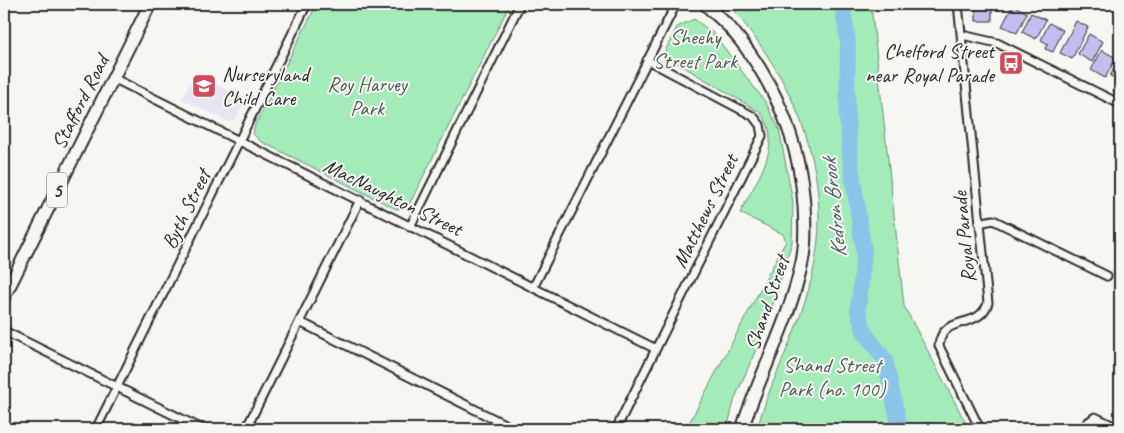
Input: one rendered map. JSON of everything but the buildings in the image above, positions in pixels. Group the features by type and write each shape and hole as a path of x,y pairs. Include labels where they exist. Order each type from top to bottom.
{"main road":[{"name":"Stafford Road","path":"4,297 150,4"},
{"name":"Shand Street","path":"706,4 732,30 773,91 793,138 802,176 805,221 802,262 784,323 758,383 742,429"}],"street":[{"name":"Byth Street","path":"96,429 307,4"},
{"path":"410,227 520,4"},
{"path":"534,286 676,4"},
{"name":"Royal Parade","path":"958,4 988,303 979,317 948,328 943,333 940,346 980,429"},
{"path":"962,35 997,43 1120,104"},
{"name":"Matthews Street","path":"616,429 762,136 760,125 753,116 647,60"},
{"name":"MacNaughton Street","path":"113,78 360,200 410,227 534,286 656,349"},
{"path":"246,429 360,200"},
{"path":"979,222 993,220 1107,276"},
{"path":"300,322 514,429"},
{"path":"4,331 202,429"},
{"path":"1085,429 1087,423 1095,417 1120,429"}],"shaded area":[{"name":"Nurseryland Child Care","path":"195,74 246,99 235,120 229,122 182,99"}],"green space":[{"name":"Roy Harvey Park","path":"317,4 510,4 408,207 396,209 260,141 253,134 255,125"},
{"name":"Shand Street Park (no. 100)","path":"728,4 871,4 904,306 969,429 757,429 805,301 815,260 819,220 816,181 808,143 795,106 776,70 754,36"},
{"name":"Sheehy Street Park","path":"694,19 713,33 766,103 779,129 793,202 792,242 767,324 735,398 727,429 686,429 786,241 783,234 740,213 760,176 769,149 770,136 767,124 760,112 665,56 664,53 677,27"}],"waterway":[{"name":"Kedron Brook","path":"842,4 848,42 847,117 851,165 864,253 858,311 865,333 885,360 900,429"}],"place":[{"name":"Chelford Street near Royal Parade","path":"1011,63"},
{"name":"Nurseryland Child Care","path":"204,86"}]}
